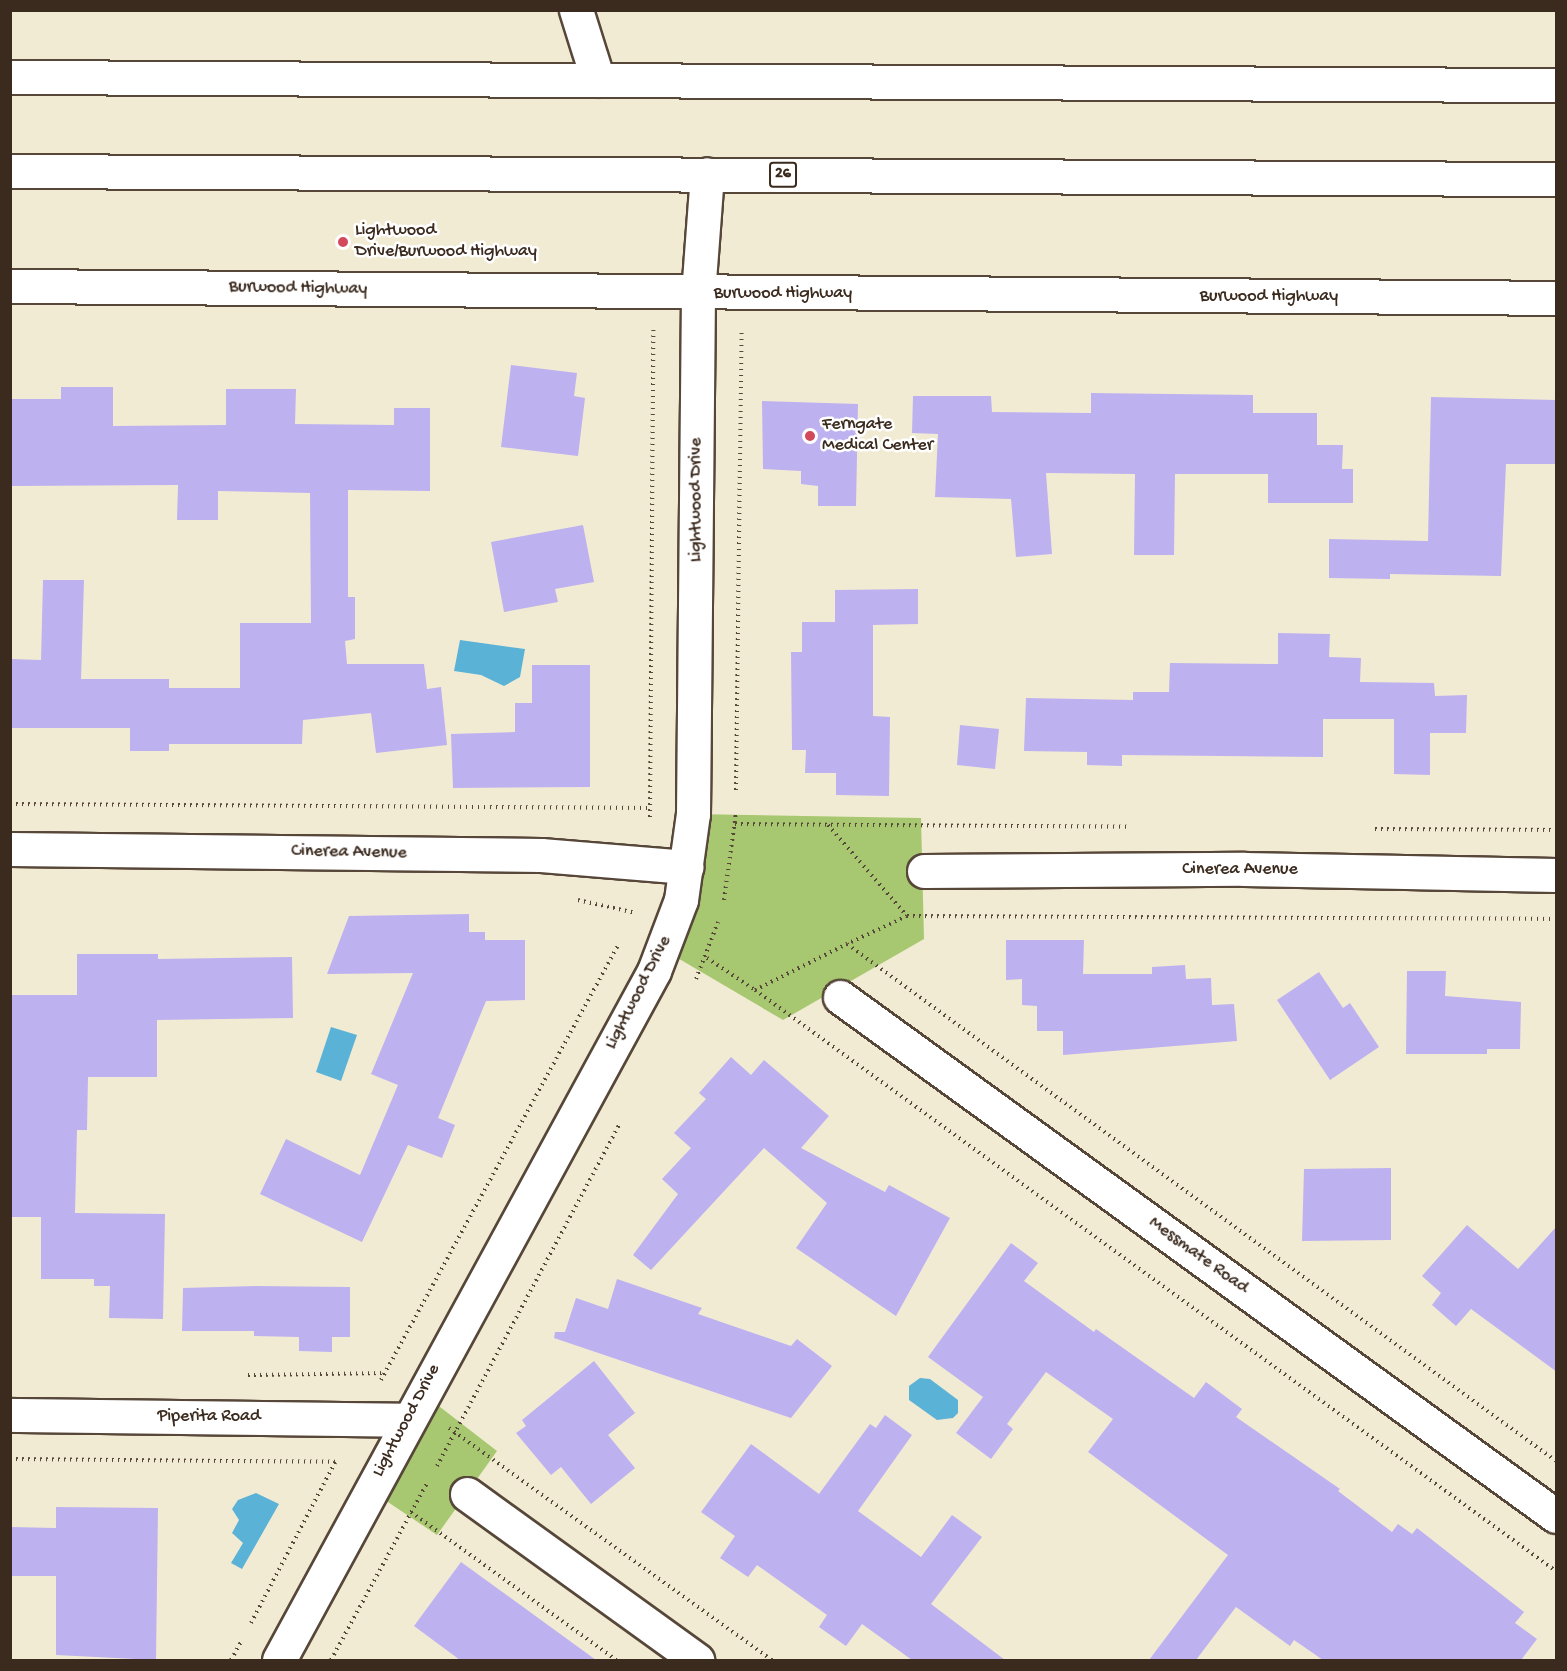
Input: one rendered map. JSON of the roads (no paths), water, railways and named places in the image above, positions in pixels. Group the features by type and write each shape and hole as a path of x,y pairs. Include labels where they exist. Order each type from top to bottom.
{"main road":[{"path":"576,10 598,80"},
{"path":"10,77 1557,85"},
{"name":"26","path":"10,171 1557,180"},
{"name":"Lightwood Drive","path":"279,1660 654,971 669,937 687,867 693,814 698,294 707,174"},
{"name":"Burwood Highway","path":"10,286 698,294 1557,298"},
{"name":"Cinerea Avenue","path":"10,849 541,855 687,867"},
{"name":"Cinerea Avenue","path":"924,871 1244,869 1557,875"},
{"name":"Messmate Road","path":"840,997 1557,1516"},
{"name":"Piperita Road","path":"10,1415 408,1420"},
{"path":"467,1494 697,1660"}],"water":[{"path":"460,640 525,649 520,677 504,686 481,675 454,671"},
{"path":"331,1027 357,1035 341,1081 316,1072"},
{"path":"920,1378 930,1379 958,1400 958,1413 953,1418 937,1420 909,1400 909,1386"},
{"path":"256,1493 279,1504 242,1569 231,1563 243,1543 232,1533 239,1520 232,1509 238,1500"}],"place":[{"name":"Lightwood Drive/Burwood Highway","path":"343,242"},
{"name":"Ferngate Medical Center","path":"810,436"}]}
